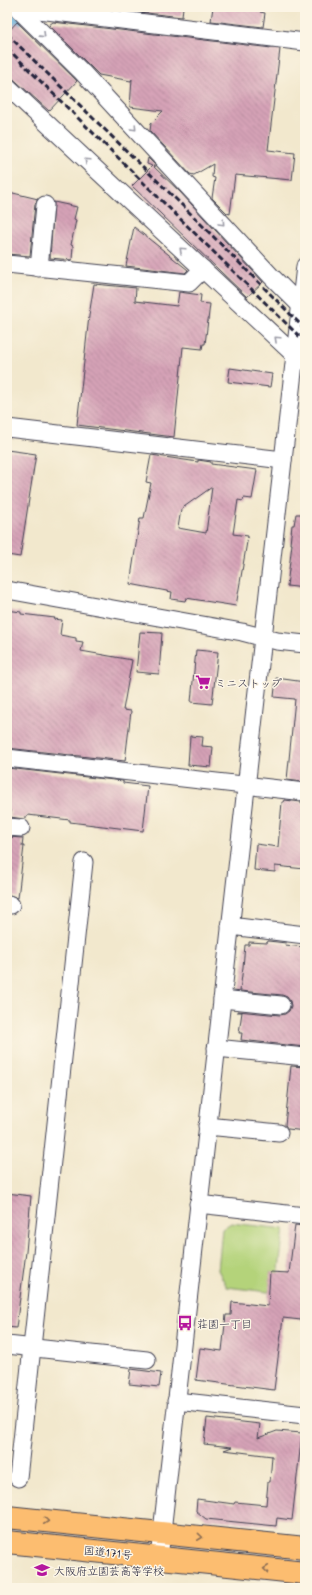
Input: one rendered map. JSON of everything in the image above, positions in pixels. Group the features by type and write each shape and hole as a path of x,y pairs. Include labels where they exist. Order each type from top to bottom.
{"highway":[{"path":"7,1518 305,1548"},
{"name":"国道171号","path":"7,1542 305,1573"}],"street":[{"path":"25,10 305,42"},
{"path":"25,10 271,276 303,308"},
{"path":"7,86 300,361"},
{"path":"39,268 45,205"},
{"path":"7,264 189,283 202,269"},
{"path":"159,1558 283,460 300,361 305,266"},
{"path":"7,428 283,460"},
{"path":"7,590 242,632 277,641 305,644"},
{"path":"7,758 305,792"},
{"path":"18,1478 84,862"},
{"path":"230,926 305,934"},
{"path":"222,999 281,1005"},
{"path":"216,1048 305,1057"},
{"path":"207,1126 278,1133"},
{"path":"198,1204 305,1216"},
{"path":"7,1345 147,1360"},
{"path":"176,1401 305,1416"}],"green space":[{"path":"231,1223 284,1229 276,1293 227,1287 218,1270 222,1229"}],"building":[{"path":"111,7 183,7 182,17 111,9"},
{"path":"213,7 261,7 260,12 265,13 263,27 211,21"},
{"path":"17,22 77,81 49,111 7,73 7,33"},
{"path":"53,22 280,49 268,150 295,153 292,180 235,175 230,214 227,213 212,198 215,178 212,177 213,164 194,175 190,174 150,131 151,123 163,111 130,107 132,79 131,81 99,75 49,25"},
{"path":"148,158 156,166 153,166 180,192 263,282 247,297 132,186 152,166 147,164"},
{"path":"13,193 38,199 35,204 30,256 7,254 7,194"},
{"path":"54,202 77,207 71,245 73,246 72,260 50,258"},
{"path":"134,227 188,270 185,273 126,266"},
{"path":"94,284 136,288 135,301 177,306 179,292 201,295 200,303 210,304 205,344 203,344 202,349 183,347 174,437 77,425"},
{"path":"230,368 272,374 270,387 228,382"},
{"path":"7,450 36,454 20,557 7,555"},
{"path":"151,455 198,462 198,460 211,462 211,464 257,470 252,499 244,498 243,501 238,500 233,534 248,536 236,606 186,598 185,601 171,599 172,592 130,584 140,518 144,518 151,483 146,482","holes":["212,487 206,533 178,528 181,509"]},
{"path":"296,514 305,514 305,588 287,586 292,544 290,544 292,525 294,525"},
{"path":"7,610 21,612 21,614 62,620 60,635 76,638 76,641 83,642 81,651 132,660 123,710 131,711 125,761 7,748"},
{"path":"140,632 162,633 159,674 136,672"},
{"path":"196,650 218,652 212,704 191,702"},
{"path":"276,678 305,682 305,766 303,782 287,780 295,699 274,697"},
{"path":"190,736 203,737 202,746 213,747 211,767 188,765"},
{"path":"7,768 123,781 123,783 148,786 143,831 28,815 24,819 10,817 11,811 7,811"},
{"path":"285,800 301,802 301,804 305,805 305,869 275,866 275,872 254,870 256,844 278,847 282,802"},
{"path":"8,837 23,838 22,846 24,846 18,898 7,894"},
{"path":"268,941 286,943 285,945 305,947 305,1047 241,1040 242,1033 239,1033 242,1012 237,1011 280,1015 289,1011 291,1006 287,997 282,995 240,991 245,945 249,945 249,942 267,943"},
{"path":"291,1066 305,1067 305,1131 288,1129 285,1125"},
{"path":"7,1193 31,1196 26,1252 16,1328 7,1327"},
{"path":"295,1225 305,1226 305,1297 303,1297 301,1320 283,1318 274,1390 196,1380 200,1348 222,1351 226,1315 231,1315 232,1302 268,1306 270,1272 289,1273"},
{"path":"131,1369 161,1373 159,1387 129,1384"},
{"path":"207,1418 260,1424 258,1438 277,1431 302,1433 292,1520 277,1518 276,1526 206,1519 196,1511 197,1499 234,1504 235,1502 266,1505 268,1482 270,1482 272,1456 224,1450 232,1447 204,1444"}],"waterway":[{"path":"7,17 13,7"}],"railway":[{"path":"7,34 183,206 305,329"},
{"path":"7,48 305,342"}],"place":[{"name":"ミニストップ","path":"203,682"},
{"name":"荘園一丁目","path":"185,1323"},
{"name":"大阪府立園芸高等学校","path":"42,1570"}]}
